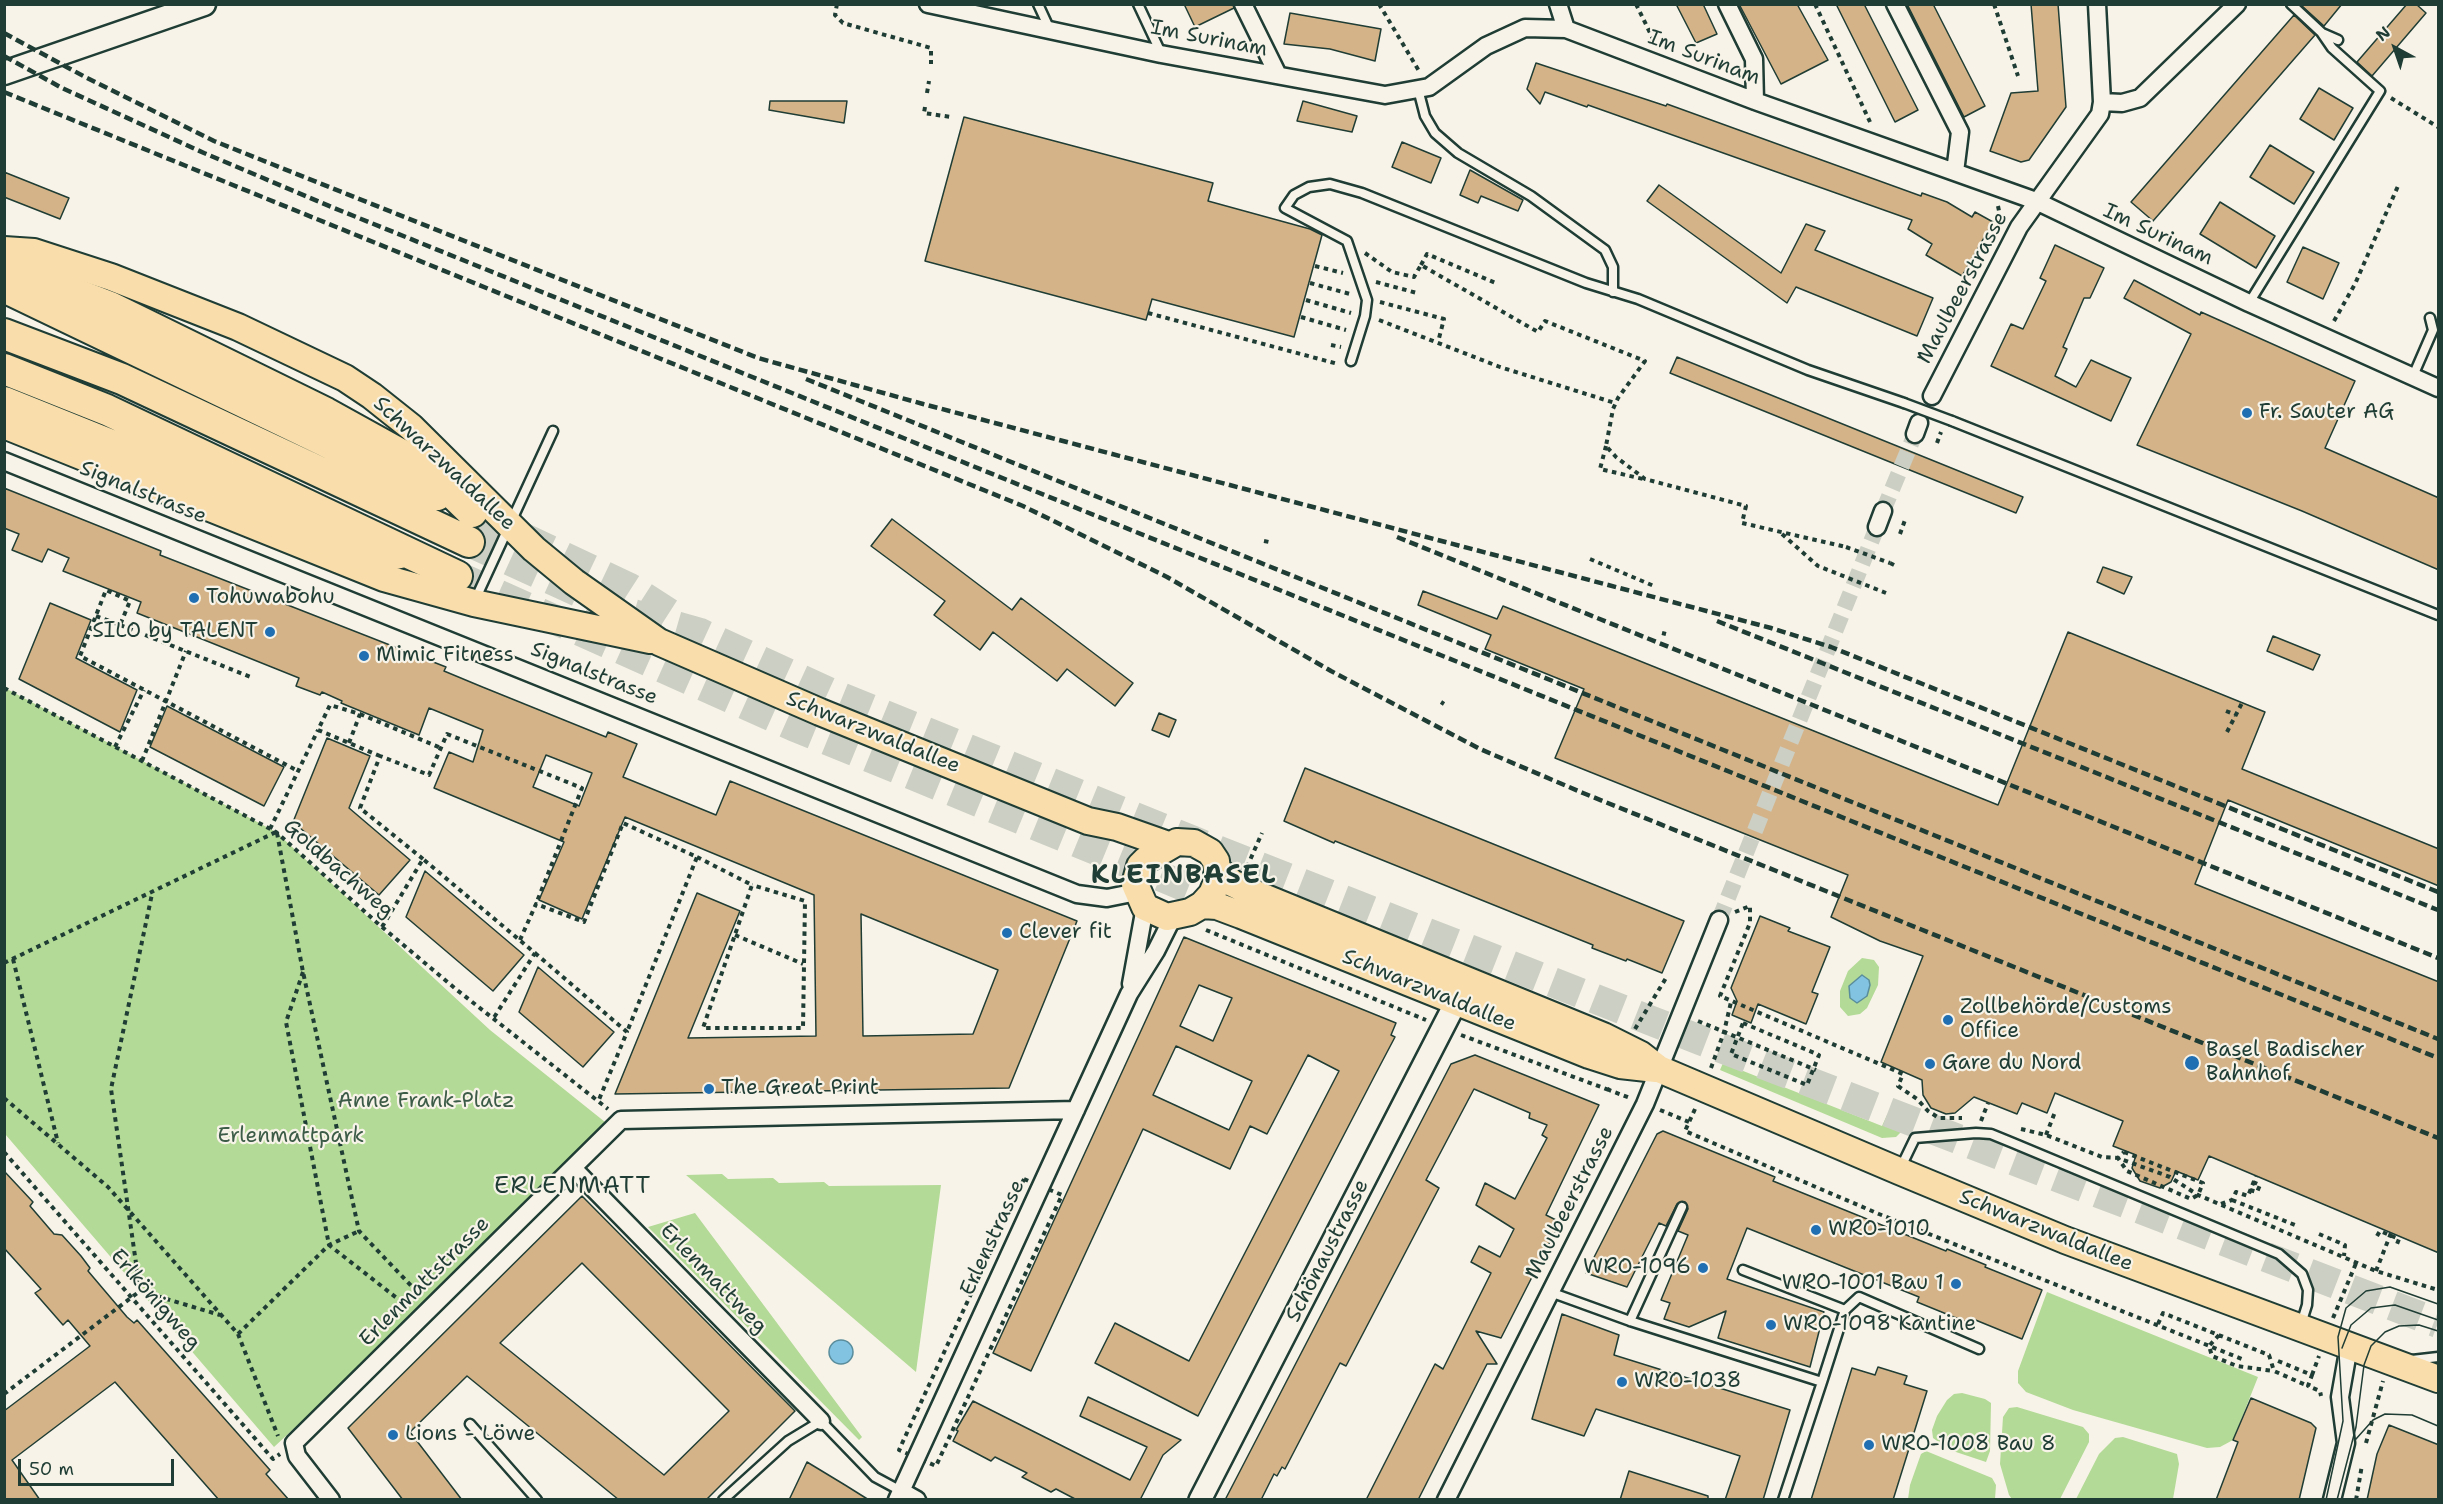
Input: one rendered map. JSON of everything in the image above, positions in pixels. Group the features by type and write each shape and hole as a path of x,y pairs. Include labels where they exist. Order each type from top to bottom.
{"highway":[{"path":"4,266 110,307 326,413 429,470 483,524"},
{"path":"4,287 483,524"},
{"path":"4,334 483,524"},
{"path":"4,369 107,410 457,576"},
{"path":"4,402 193,478 369,559 405,552"}],"main road":[{"path":"4,73 204,4"},
{"name":"Schwarzwaldallee","path":"4,250 34,252 111,277 238,327 345,378 411,427 483,524 574,582 659,642 819,712 1088,821 1117,827 1168,845"},
{"name":"Schwarzwaldallee","path":"4,425 348,565 415,588 474,603 659,642"},
{"name":"Schwarzwaldallee","path":"1088,821 1132,856 1140,866"},
{"path":"1185,841 1202,846 1210,852 1218,870 1214,890 1200,916 1159,916 1141,900 1137,875 1140,866 1168,845 1185,841"},
{"name":"Schwarzwaldallee","path":"1218,870 1232,884 1603,1036 1641,1055 1659,1069 1899,1172 2065,1240 2439,1379"},
{"name":"Schwarzwaldallee","path":"1200,916 1217,906 1589,1055 1634,1068 1659,1069"}],"street":[{"name":"Im Surinam","path":"928,4 964,9 1161,54 1385,95 1423,88 1486,46 1525,28 1566,29 1755,101 2036,201 2249,303 2439,388"},
{"path":"1558,4 1566,29"},
{"path":"1727,4 1754,59 1755,101"},
{"path":"1895,4 1960,132 1955,172"},
{"path":"2097,4 2102,102 2121,103 2140,98 2237,4"},
{"path":"1247,6 1278,75"},
{"name":"Maulbeerstrasse","path":"1932,396 2019,227 2092,127 2102,102"},
{"name":"Signalstrasse","path":"4,461 1077,894 1141,900"},
{"name":"Erlenstrasse","path":"1129,994 1141,900"},
{"name":"Erlenstrasse","path":"899,1495 1129,994 1156,951 1173,917"},
{"name":"Maulbeerstrasse","path":"1446,1500 1645,1104 1719,920"},
{"name":"Schönaustrasse","path":"1200,1500 1456,1002"},
{"path":"621,1120 1076,1110"},
{"name":"Erlenmattstrasse","path":"331,1500 297,1456 294,1443 621,1120"},
{"name":"Erlenmattweg","path":"573,1168 821,1421"},
{"path":"2332,1500 2346,1443 2340,1397 2349,1346"},
{"path":"899,1495 916,1500"}],"lane":[{"path":"1038,4 1050,30"},
{"path":"1138,4 1161,54"},
{"path":"2249,303 2380,91 2332,48 2320,32 2291,4"},
{"path":"2320,32 2338,40"},
{"path":"1423,88 1425,116 1435,133 1458,153 1531,196 1605,250 1614,267 1613,292"},
{"path":"1352,361 1365,316 1366,298 1347,241 1285,207 1294,195 1309,187 1330,184 1405,209 1586,283 1638,299 1808,370 1952,421 2439,615"},
{"path":"2413,376 2433,330 2430,318"},
{"path":"474,603 483,524 553,431"},
{"path":"1899,1172 1915,1138 1991,1134 2278,1254 2302,1274 2308,1290 2307,1305 2300,1327"},
{"path":"1630,1321 1682,1207"},
{"path":"1743,1270 1845,1310"},
{"path":"1550,1292 1630,1321 1822,1382"},
{"path":"1784,1500 1845,1310 1859,1297 1979,1349"},
{"path":"2388,1361 2439,1357"},
{"path":"723,1500 788,1441 821,1421"},
{"name":"Erlenmattweg","path":"821,1421 875,1477 899,1495"},
{"path":"470,1424 537,1500"}],"path":[{"path":"837,4 835,15 843,23 931,48 931,63"},
{"path":"1379,4 1423,88"},
{"path":"1636,4 1667,68"},
{"path":"1815,4 1881,147"},
{"path":"1994,4 2018,76"},
{"path":"927,93 929,81"},
{"path":"2380,91 2439,127"},
{"path":"925,107 924,112 951,117"},
{"path":"2326,337 2355,284 2398,186"},
{"path":"1347,241 1392,272 1414,278 1427,254 1498,284"},
{"path":"1421,266 1538,332 1545,321 1647,363 1615,403 1600,469 1746,506 1742,523 1781,534 1846,547 1895,566"},
{"path":"1310,283 1444,319 1438,342"},
{"path":"1306,300 1365,316 1500,367 1615,403"},
{"path":"1148,314 1339,365"},
{"path":"1301,317 1360,333"},
{"path":"1937,443 1941,432"},
{"path":"1606,446 1616,457 1645,479"},
{"path":"1900,534 1905,520"},
{"path":"1781,534 1818,566 1886,593"},
{"path":"1590,559 1654,586"},
{"path":"120,625 131,599 106,590 80,656 298,771"},
{"path":"96,616 253,678"},
{"path":"142,760 186,651"},
{"name":"Goldbachweg","path":"4,688 276,832 382,927 621,1120"},
{"path":"115,747 144,690"},
{"path":"2227,732 2242,703"},
{"path":"270,829 330,705 360,714 441,748"},
{"path":"2226,711 2236,715"},
{"path":"349,743 360,714"},
{"path":"318,730 429,775 447,734 582,788 520,940"},
{"path":"380,756 360,808 536,953 627,1032"},
{"path":"536,904 584,922 623,824 697,857 752,885 805,901 803,1028 703,1028 752,885"},
{"path":"4,963 152,894 276,832 358,1231 422,1297 409,1308 329,1245 286,1022 303,972"},
{"path":"598,1102 697,857"},
{"path":"382,927 423,860"},
{"path":"140,1291 111,1089 152,894"},
{"path":"1750,906 1750,923 1720,996 1903,1074 1898,1086 1939,1118 1983,1117 1988,1120"},
{"path":"1200,916 1442,1028 1609,1090"},
{"path":"735,935 804,964"},
{"path":"494,1019 536,953"},
{"path":"13,959 58,1144"},
{"path":"1681,1014 1815,1069"},
{"path":"1743,1023 1819,1055 1807,1085 1731,1054 1738,1037 1743,1023"},
{"path":"4,1098 108,1187 238,1334 279,1440"},
{"path":"1983,1117 1989,1103"},
{"path":"2046,1135 2055,1113"},
{"path":"2014,1128 2046,1135 2102,1158 2118,1158 2170,1177 2198,1195 2221,1204 2260,1225 2376,1270 2439,1290"},
{"path":"1685,1131 1879,1214 2242,1359"},
{"name":"Erlkönigweg","path":"4,1152 273,1459 283,1451"},
{"path":"2124,1152 2203,1183 2198,1195 2191,1199 2127,1171 2118,1158 2124,1152"},
{"path":"2151,1182 2158,1164"},
{"path":"2232,1200 2236,1191 2248,1196 2256,1176"},
{"path":"2250,1190 2257,1192 2260,1185 2253,1182"},
{"path":"936,1466 1062,1194"},
{"path":"2221,1204 2232,1200 2295,1225"},
{"path":"238,1334 329,1245 358,1231"},
{"path":"2378,1236 2380,1231 2391,1234 2399,1239 2397,1244"},
{"path":"2319,1234 2345,1245 2344,1256"},
{"path":"2376,1270 2391,1234"},
{"path":"4,1394 140,1291"},
{"path":"140,1291 221,1315"},
{"path":"2158,1324 2163,1314 2269,1354 2274,1371"},
{"path":"2209,1346 2219,1335"},
{"path":"2209,1346 2212,1356 2237,1366 2274,1371 2320,1391 2323,1403"},
{"path":"2278,1361 2312,1375 2308,1386"},
{"path":"2356,1500 2366,1441 2382,1392 2388,1361"}],"green space":[{"name":"Erlenmattpark","path":"5,688 276,832 490,1030 610,1126 411,1320 274,1447 5,1134"},
{"path":"1862,958 1874,960 1879,967 1878,985 1867,1008 1860,1014 1848,1016 1840,1007 1840,991 1848,971"},
{"path":"1723,1063 1882,1126 1887,1115 1898,1119 1902,1131 1896,1137 1882,1138 1720,1070"},
{"path":"722,1174 728,1179 773,1178 779,1183 824,1182 829,1186 941,1185 916,1372 686,1175"},
{"path":"695,1213 862,1437 859,1440 648,1227"},
{"path":"2047,1292 2258,1377 2233,1440 2220,1447 2207,1448 2073,1410 2026,1392 2018,1383 2018,1371"},
{"path":"1962,1393 1985,1399 1991,1403 1990,1451 1986,1462 1950,1450 1933,1438 1932,1430 1937,1416 1947,1400 1954,1394"},
{"path":"2017,1407 2083,1427 2089,1434 2089,1442 2060,1499 2012,1499 2009,1495 2000,1464 2003,1417 2009,1408"},
{"path":"2123,1437 2177,1454 2179,1464 2173,1499 2076,1499 2099,1454 2115,1438"},
{"path":"1926,1451 1992,1478 1996,1485 1995,1499 1908,1499 1910,1485 1921,1454"}],"water":[{"path":"1862,975 1869,980 1870,985 1867,996 1857,1003 1850,998 1849,986"},
{"path":"841,1340 850,1343 853,1352 850,1361 841,1364 832,1361 829,1352 832,1343"}],"building":[{"path":"1184,4 1233,4 1234,8 1195,27"},
{"path":"1676,4 1703,4 1717,34 1696,43"},
{"path":"1739,4 1797,4 1828,60 1781,84"},
{"path":"1836,4 1864,4 1918,110 1895,122"},
{"path":"1907,4 1933,4 1985,106 1964,117"},
{"path":"2031,4 2058,4 2066,107 2029,160 2021,162 1990,151 2011,93 2038,91"},
{"path":"2303,4 2342,4 2324,26 2302,6"},
{"path":"2407,4 2416,4 2426,13 2372,76 2357,62"},
{"path":"1290,13 1381,29 1375,61 1330,49 1284,44"},
{"path":"2294,15 2315,35 2153,221 2131,202"},
{"path":"1536,63 1666,106 1667,104 1921,196 1922,193 1947,202 1972,217 1975,212 1993,222 1962,276 1926,255 1932,244 1908,229 1912,220 1588,105 1587,107 1545,92 1540,104 1527,89"},
{"path":"2319,88 2353,108 2334,140 2300,119"},
{"path":"770,101 847,101 844,123 769,110"},
{"path":"1303,101 1357,116 1352,132 1297,121"},
{"path":"964,117 1213,183 1208,201 1310,229 1322,235 1294,337 1152,299 1146,320 925,261"},
{"path":"1402,142 1441,158 1431,183 1392,167"},
{"path":"2270,145 2314,172 2294,204 2250,177"},
{"path":"1470,170 1523,200 1518,211 1481,196 1478,203 1460,195"},
{"path":"4,172 69,198 60,219 4,197"},
{"path":"1659,185 1781,273 1806,224 1825,231 1815,250 1933,298 1917,336 1796,287 1787,303 1647,201"},
{"path":"2220,202 2275,236 2256,268 2200,234"},
{"path":"2055,245 2104,268 2090,298 2084,298 2063,347 2067,349 2055,376 2076,387 2091,360 2131,378 2111,421 1991,366 2011,324 2023,329 2046,281 2040,278"},
{"path":"2303,247 2339,263 2323,299 2287,282"},
{"name":"Fr. Sauter AG","path":"2134,280 2200,315 2201,312 2355,381 2325,448 2439,498 2439,570 2302,511 2137,445 2191,334 2124,298"},
{"path":"1677,357 2023,497 2016,513 1670,373"},
{"path":"4,488 161,551 160,555 446,667 444,671 606,737 608,732 637,744 623,777 716,815 730,781 1077,921 1009,1088 615,1094 697,893 740,911 688,1038 816,1036 814,895 625,817 582,919 539,900 564,842 434,788 449,752 473,762 483,730 429,708 419,735 341,703 342,701 322,692 320,695 296,686 299,678 137,613 141,602 63,571 69,558 48,549 42,562 12,550 19,534 4,528","holes":["546,755 592,773 579,806 533,787","861,914 998,970 973,1034 863,1036"]},
{"path":"892,519 1012,610 1021,598 1133,683 1115,706 1067,669 1057,681 993,632 980,650 934,615 945,601 871,546"},
{"path":"2103,567 2132,577 2124,594 2097,582"},
{"path":"1423,591 1497,619 1503,606 1998,805 2068,632 2265,712 2242,769 2439,849 2439,886 2228,800 2195,884 2439,982 2439,1253 2209,1156 2198,1180 2176,1171 2171,1182 2160,1188 2140,1181 2132,1168 2136,1155 2113,1146 2123,1121 2055,1093 2047,1113 2022,1103 2017,1114 1974,1097 1955,1113 1946,1114 1931,1108 1923,1095 1922,1080 1881,1062 1923,956 1880,941 1831,917 1848,875 1555,758 1584,689 1485,649 1491,635 1418,605"},
{"path":"50,603 91,620 76,658 137,690 120,732 19,679"},
{"path":"2273,636 2320,655 2313,670 2267,651"},
{"path":"167,706 284,767 264,806 150,747"},
{"path":"1159,713 1176,720 1169,737 1152,730"},
{"path":"327,738 370,756 349,808 410,860 379,895 293,822"},
{"path":"1305,768 1684,921 1662,973 1592,948 1593,945 1284,821"},
{"path":"425,871 524,955 493,991 406,917"},
{"path":"1760,916 1790,928 1788,931 1830,947 1812,992 1818,994 1806,1024 1758,1004 1751,1023 1732,1015 1737,1001 1731,988"},
{"path":"1184,937 1396,1023 1391,1035 1395,1037 1198,1416 1095,1363 1115,1323 1189,1361 1339,1071 1308,1055 1267,1134 1250,1126 1230,1169 1143,1129 1031,1371 993,1353","holes":["1199,985 1232,998 1213,1041 1180,1026","1176,1046 1252,1081 1229,1130 1153,1095"]},
{"path":"538,967 614,1032 583,1067 519,1012"},
{"path":"1475,1055 1599,1105 1546,1215 1560,1222 1501,1338 1476,1331 1497,1364 1487,1364 1418,1500 1366,1500 1435,1364 1443,1369 1491,1273 1471,1262 1479,1246 1500,1257 1514,1229 1476,1205 1485,1183 1515,1199 1547,1138 1542,1135 1547,1125 1529,1118 1530,1113 1474,1089 1426,1180 1439,1188 1346,1366 1340,1363 1285,1469 1282,1467 1277,1476 1274,1474 1261,1500 1225,1500 1451,1064"},
{"path":"1663,1131 1775,1177 1773,1181 1946,1251 1947,1249 2042,1290 2022,1339 1973,1319 1971,1324 1917,1302 1919,1297 1747,1228 1727,1279 1824,1312 1810,1367 1718,1338 1726,1311 1689,1327 1664,1319 1670,1303 1661,1300 1688,1235 1678,1231 1688,1209 1685,1202 1677,1204 1666,1226 1659,1223 1627,1287 1586,1273 1657,1134"},
{"path":"4,1171 33,1202 30,1206 54,1234 62,1235 81,1256 90,1268 88,1271 127,1317 134,1323 137,1320 270,1470 266,1474 289,1500 219,1500 115,1382 12,1460 40,1500 4,1500 4,1411 90,1346 68,1320 63,1325 35,1293 41,1289 4,1248"},
{"path":"582,1196 795,1411 706,1500 619,1500 467,1376 410,1432 462,1500 403,1500 348,1428","holes":["582,1263 729,1411 664,1475 500,1343"]},
{"name":"WRO-1038","path":"1562,1314 1619,1335 1614,1355 1790,1410 1763,1500 1725,1500 1740,1456 1596,1409 1584,1436 1532,1419"},
{"name":"WRO-1008 Bau 8","path":"1878,1367 1907,1376 1904,1384 1927,1391 1893,1500 1811,1500 1852,1368 1875,1375"},
{"path":"1088,1397 1181,1440 1163,1455 1140,1500 1077,1500 1056,1489 1051,1492 1022,1477 1027,1473 995,1457 991,1461 953,1441 958,1431 956,1430 973,1401 1130,1480 1147,1447 1080,1416"},
{"path":"2251,1398 2311,1423 2316,1428 2299,1500 2216,1500 2238,1442 2233,1440"},
{"path":"2389,1425 2439,1445 2439,1500 2367,1500 2377,1454"},
{"path":"807,1462 845,1485 869,1500 789,1500"},
{"path":"1629,1471 1708,1496 1708,1500 1620,1500"}],"tunnel":[{"path":"1919,423 1932,396"},
{"path":"1883,511 1915,434"},
{"path":"482,518 630,588 672,615"},
{"path":"1719,920 1877,527"},
{"path":"469,542 616,609 700,633 833,694 1196,842 1700,1040 2438,1323"},
{"path":"457,576 793,726 1235,907"}],"tram line":[{"path":"2326,1500 2343,1421 2338,1337 2346,1308 2366,1291 2390,1287 2438,1304"},
{"path":"2342,1348 2351,1325 2371,1308 2395,1305 2438,1320"},
{"path":"2337,1500 2356,1427 2364,1365 2371,1346 2385,1332 2399,1326 2419,1325 2438,1331"},
{"path":"2356,1439 2373,1420 2385,1414 2412,1415 2438,1426"}],"railway":[{"path":"4,33 87,78 214,141 758,358 923,404 1771,628 1831,647 2438,892"},
{"path":"4,56 62,88 204,153 334,208 2438,1058"},
{"path":"4,92 1023,506 1167,577 1331,671 1480,749 1583,793 2438,1138"},
{"path":"806,379 2438,1039"},
{"path":"1397,537 2438,958"},
{"path":"1717,621 2438,910"}],"place":[{"name":"Fr. Sauter AG","path":"2247,413"},
{"name":"Tohuwabohu","path":"194,598"},
{"name":"SILO by TALENT","path":"270,632"},
{"name":"Mimic Fitness","path":"364,656"},
{"name":"Clever fit","path":"1007,933"},
{"name":"Zollbehörde/Customs Office","path":"1948,1020"},
{"name":"Basel Badischer Bahnhof","path":"2192,1063"},
{"name":"Gare du Nord","path":"1930,1064"},
{"name":"The Great Print","path":"709,1089"},
{"name":"WRO-1010","path":"1816,1230"},
{"name":"WRO-1096","path":"1703,1268"},
{"name":"WRO-1001 Bau 1","path":"1956,1284"},
{"name":"WRO-1098 Kantine","path":"1771,1325"},
{"name":"WRO-1038","path":"1622,1382"},
{"name":"Lions - Löwe","path":"393,1435"},
{"name":"WRO-1008 Bau 8","path":"1869,1445"}],"district":[{"name":"KLEINBASEL","path":"1184,876"},
{"name":"ERLENMATT","path":"573,1187"}],"park label":[{"name":"Anne Frank-Platz","path":"426,1102"}]}
